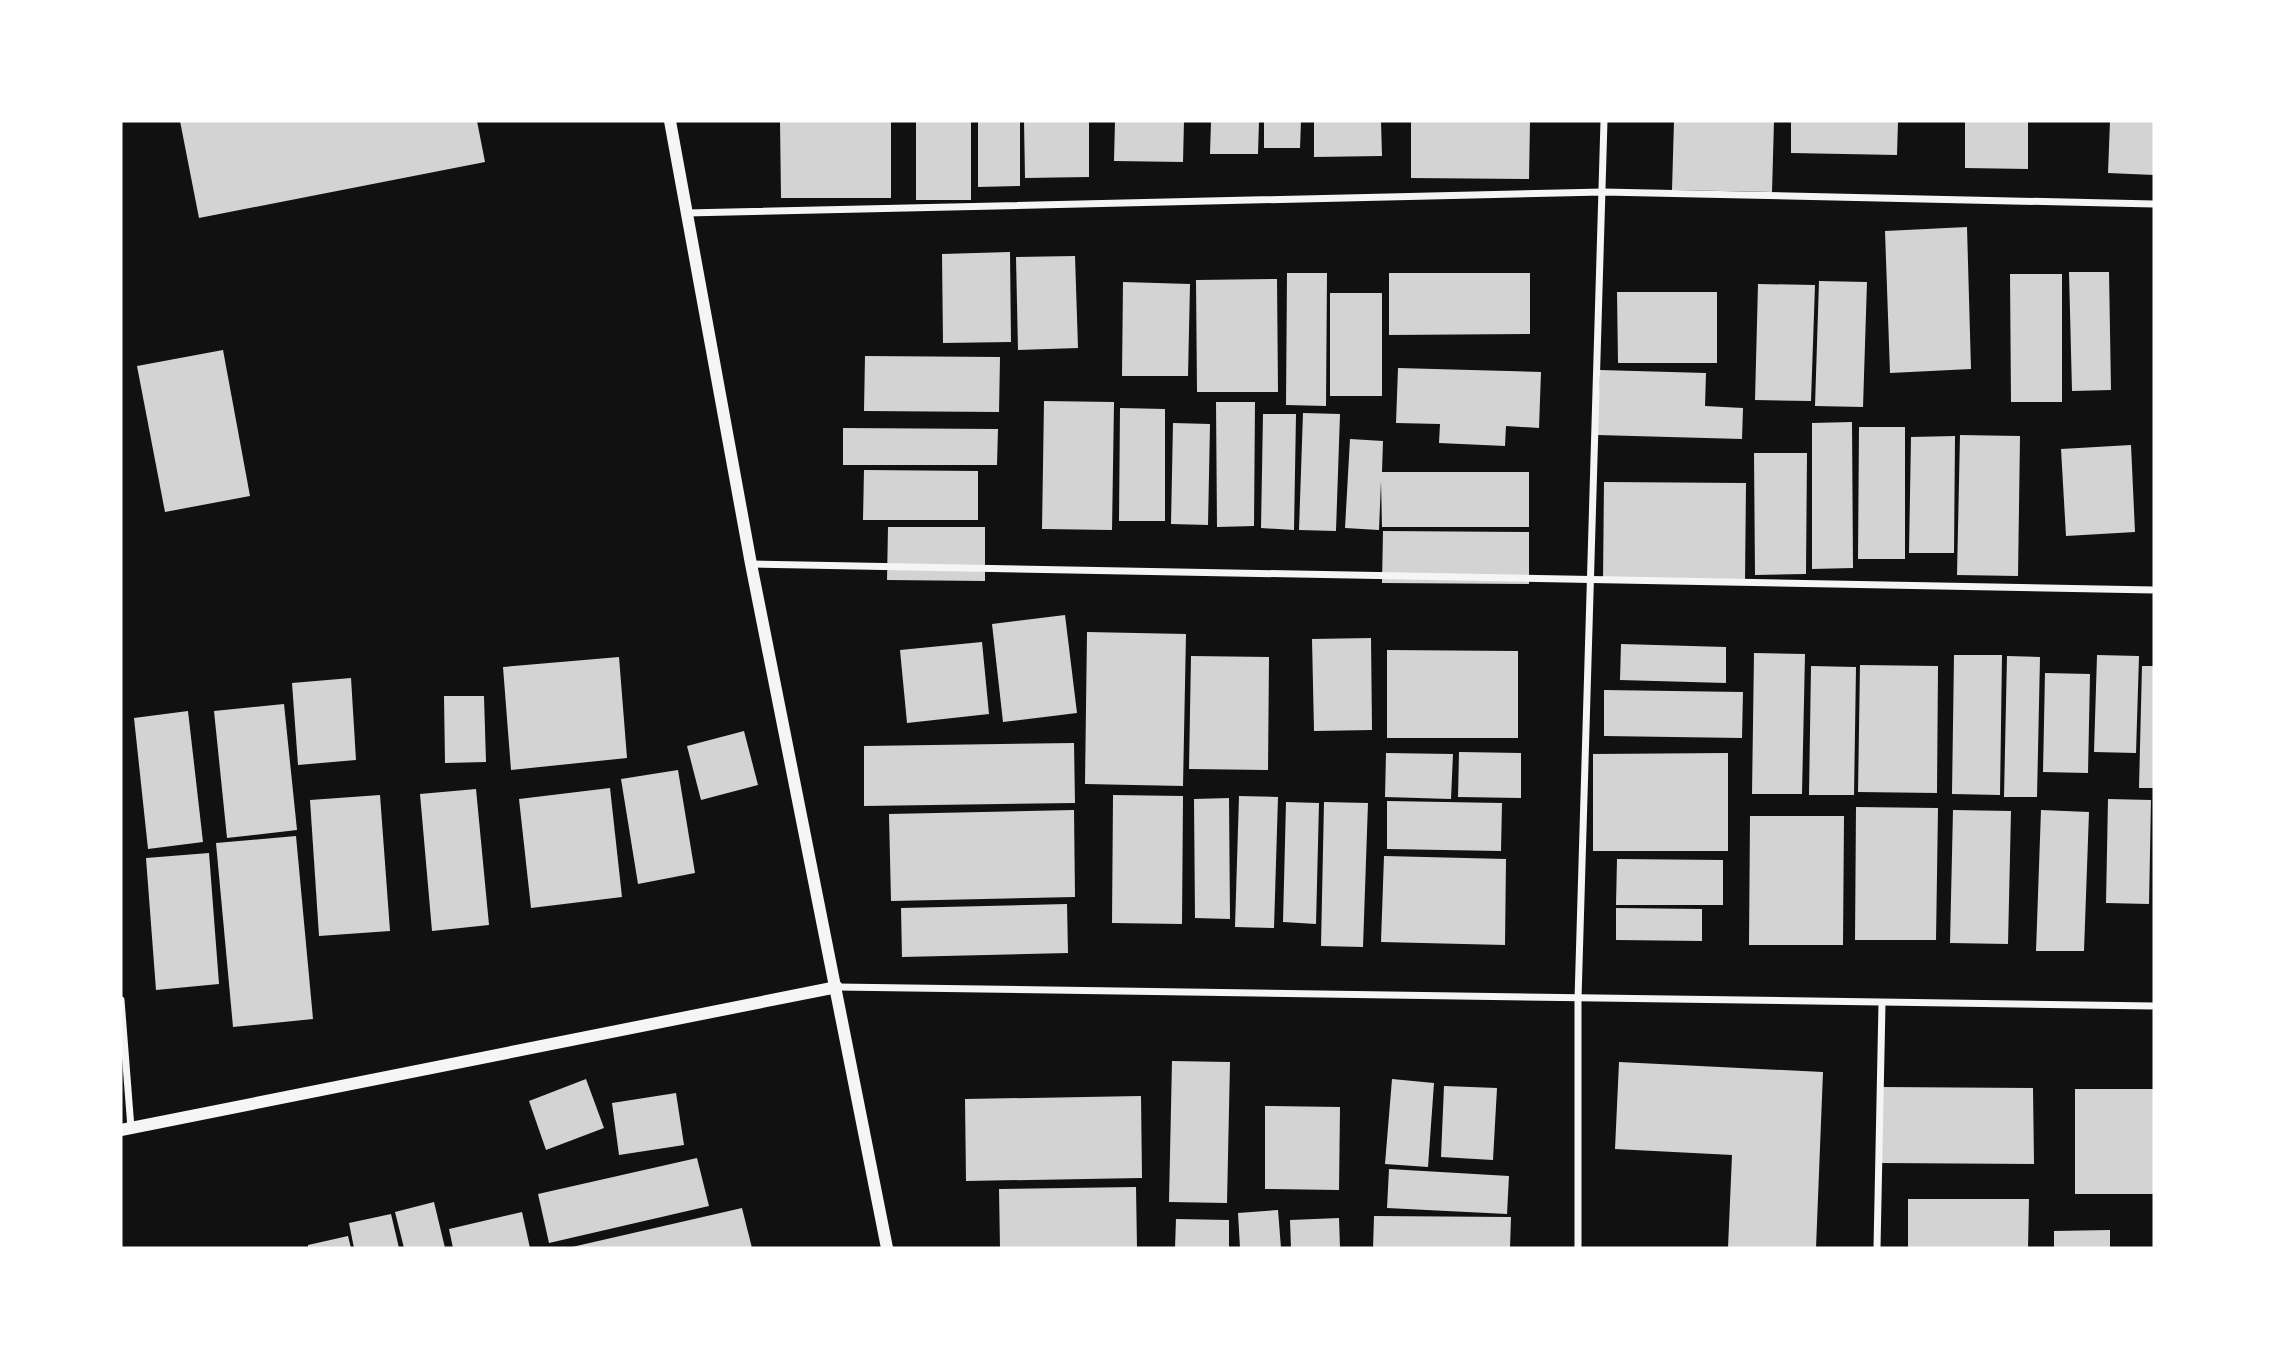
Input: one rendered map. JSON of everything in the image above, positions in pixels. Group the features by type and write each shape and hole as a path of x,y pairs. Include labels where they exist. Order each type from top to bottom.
{"street":[{"path":"670,121 751,565 887,1248"},
{"path":"1578,1248 1578,999 1604,121"},
{"path":"686,213 1603,192 2154,204"},
{"path":"751,565 2154,590"},
{"path":"121,1000 126,1129 836,987 2154,1006"},
{"path":"1877,1248 1882,1003"}],"building":[{"path":"180,121 477,121 485,162 199,218"},
{"path":"780,121 891,121 891,198 781,198"},
{"path":"916,121 971,121 971,200 916,200"},
{"path":"978,121 1020,121 1020,186 978,187"},
{"path":"1024,121 1089,121 1089,177 1025,178"},
{"path":"1115,121 1184,121 1183,162 1114,161"},
{"path":"1211,121 1259,121 1258,154 1210,154"},
{"path":"1264,121 1301,121 1300,148 1264,148"},
{"path":"1314,121 1381,121 1382,156 1314,157"},
{"path":"1411,121 1530,121 1529,179 1411,178"},
{"path":"1674,121 1774,121 1772,192 1672,190"},
{"path":"1791,121 1898,121 1897,155 1791,153"},
{"path":"1965,121 2028,121 2028,169 1965,168"},
{"path":"2110,121 2154,121 2154,175 2108,173"},
{"path":"1967,227 1971,369 1890,373 1885,231"},
{"path":"1010,252 1011,342 943,343 942,254"},
{"path":"1075,256 1078,348 1018,350 1016,257"},
{"path":"2069,272 2109,272 2111,390 2072,391"},
{"path":"1287,273 1327,273 1326,406 1286,405"},
{"path":"1389,273 1530,273 1530,334 1389,335"},
{"path":"2010,274 2062,274 2062,402 2011,402"},
{"path":"1277,279 1278,392 1197,392 1196,280"},
{"path":"1819,281 1867,282 1863,407 1815,406"},
{"path":"1123,282 1190,284 1188,376 1122,376"},
{"path":"1758,284 1815,285 1811,401 1755,400"},
{"path":"1617,292 1717,292 1717,363 1618,363"},
{"path":"1330,293 1382,293 1382,396 1330,396"},
{"path":"223,350 250,496 165,512 137,366"},
{"path":"865,356 1000,357 999,412 864,411"},
{"path":"1398,368 1541,372 1539,428 1506,426 1505,446 1439,443 1440,424 1396,423"},
{"path":"1600,370 1706,373 1705,406 1743,408 1742,439 1597,435"},
{"path":"1044,401 1114,402 1112,530 1042,529"},
{"path":"1216,402 1255,402 1254,526 1217,527"},
{"path":"1120,408 1165,409 1165,521 1119,521"},
{"path":"1303,413 1340,414 1336,531 1299,530"},
{"path":"1263,414 1296,414 1294,530 1261,528"},
{"path":"1852,422 1853,568 1812,569 1812,423"},
{"path":"1173,423 1210,424 1208,525 1171,524"},
{"path":"1859,427 1905,427 1905,559 1858,559"},
{"path":"843,428 998,429 997,465 843,465"},
{"path":"1960,435 2020,436 2018,576 1957,575"},
{"path":"1955,436 1954,553 1909,553 1911,437"},
{"path":"1350,439 1383,441 1382,472 1529,472 1529,527 1382,527 1381,481 1379,530 1345,528"},
{"path":"2131,445 2135,532 2066,536 2061,449"},
{"path":"1754,453 1807,453 1806,574 1755,575"},
{"path":"864,470 978,471 978,520 863,520"},
{"path":"1604,482 1746,483 1745,582 1603,581"},
{"path":"888,527 985,527 985,581 887,580"},
{"path":"1383,531 1529,532 1529,584 1382,583"},
{"path":"1065,615 1077,713 1003,722 992,624"},
{"path":"1087,632 1186,634 1183,786 1085,784"},
{"path":"1371,638 1372,730 1314,731 1312,639"},
{"path":"982,642 989,714 907,723 900,650"},
{"path":"1621,644 1726,647 1726,683 1620,680"},
{"path":"1387,650 1518,651 1518,738 1387,738"},
{"path":"1754,653 1805,654 1802,794 1752,794"},
{"path":"1954,655 2002,655 2000,795 1952,794"},
{"path":"2097,655 2139,656 2136,753 2094,752"},
{"path":"1191,656 1269,657 1268,770 1189,769"},
{"path":"2007,656 2040,657 2037,797 2004,797"},
{"path":"619,657 627,758 511,770 503,667"},
{"path":"1860,665 1938,666 1937,793 1858,792"},
{"path":"1811,666 1856,667 1854,795 1809,795"},
{"path":"2142,666 2154,666 2154,788 2139,788"},
{"path":"2045,673 2090,674 2088,773 2043,772"},
{"path":"351,678 356,760 298,765 292,683"},
{"path":"1604,690 1743,692 1742,738 1604,736"},
{"path":"444,696 484,696 486,762 445,763"},
{"path":"284,704 297,830 227,838 214,711"},
{"path":"188,711 203,842 148,849 134,718"},
{"path":"744,731 758,785 701,800 687,746"},
{"path":"1074,743 1075,803 864,806 864,746"},
{"path":"1459,752 1521,753 1521,798 1458,797"},
{"path":"1386,753 1453,754 1451,799 1385,797"},
{"path":"1728,753 1728,851 1593,851 1593,754"},
{"path":"678,770 695,873 638,884 621,779"},
{"path":"610,788 622,897 531,908 519,799"},
{"path":"476,789 489,925 432,931 420,794"},
{"path":"380,795 390,931 319,936 310,800"},
{"path":"1113,795 1183,796 1182,924 1112,923"},
{"path":"1239,796 1278,797 1274,928 1235,927"},
{"path":"1229,798 1230,919 1195,918 1194,799"},
{"path":"2108,799 2151,800 2149,904 2106,903"},
{"path":"1387,801 1502,803 1501,851 1387,849"},
{"path":"1286,802 1319,803 1316,924 1283,922"},
{"path":"1324,802 1368,803 1363,947 1321,946"},
{"path":"1856,807 1938,808 1936,940 1855,940"},
{"path":"1074,810 1075,897 891,901 889,814"},
{"path":"1953,810 2011,811 2008,944 1950,943"},
{"path":"2041,810 2089,812 2084,951 2036,951"},
{"path":"1750,816 1844,816 1843,945 1749,945"},
{"path":"296,836 313,1019 233,1027 216,843"},
{"path":"209,853 219,984 156,990 146,858"},
{"path":"1384,856 1506,859 1505,945 1381,942"},
{"path":"1617,859 1723,860 1723,905 1616,905"},
{"path":"1067,904 1068,953 902,957 901,908"},
{"path":"1616,908 1702,909 1702,941 1616,940"},
{"path":"1172,1061 1230,1062 1227,1203 1169,1202"},
{"path":"1619,1062 1823,1072 1816,1248 1728,1248 1732,1155 1615,1149"},
{"path":"586,1079 604,1128 546,1150 529,1101"},
{"path":"1392,1079 1434,1083 1428,1167 1385,1164"},
{"path":"1444,1086 1497,1088 1493,1160 1441,1157"},
{"path":"1881,1087 2033,1088 2034,1164 1881,1163"},
{"path":"2075,1089 2154,1089 2154,1194 2075,1194"},
{"path":"676,1093 684,1145 619,1155 612,1103"},
{"path":"1141,1096 1142,1178 966,1181 965,1099"},
{"path":"1265,1106 1340,1107 1339,1190 1265,1189"},
{"path":"697,1158 709,1206 549,1243 538,1194"},
{"path":"1389,1169 1509,1176 1507,1214 1387,1208"},
{"path":"1136,1187 1137,1248 1000,1248 999,1189"},
{"path":"1908,1199 2029,1199 2028,1248 1908,1248"},
{"path":"434,1202 445,1248 404,1248 395,1212"},
{"path":"742,1208 752,1248 572,1248 572,1247"},
{"path":"1278,1210 1281,1248 1240,1248 1238,1213"},
{"path":"522,1212 530,1248 453,1248 449,1229"},
{"path":"391,1214 399,1248 354,1248 349,1223"},
{"path":"1374,1216 1511,1217 1510,1248 1373,1248"},
{"path":"1339,1218 1340,1248 1291,1248 1290,1220"},
{"path":"1176,1219 1229,1220 1229,1248 1175,1248"},
{"path":"2110,1230 2110,1248 2054,1248 2054,1231"},
{"path":"348,1236 351,1248 308,1248 308,1245"}]}
